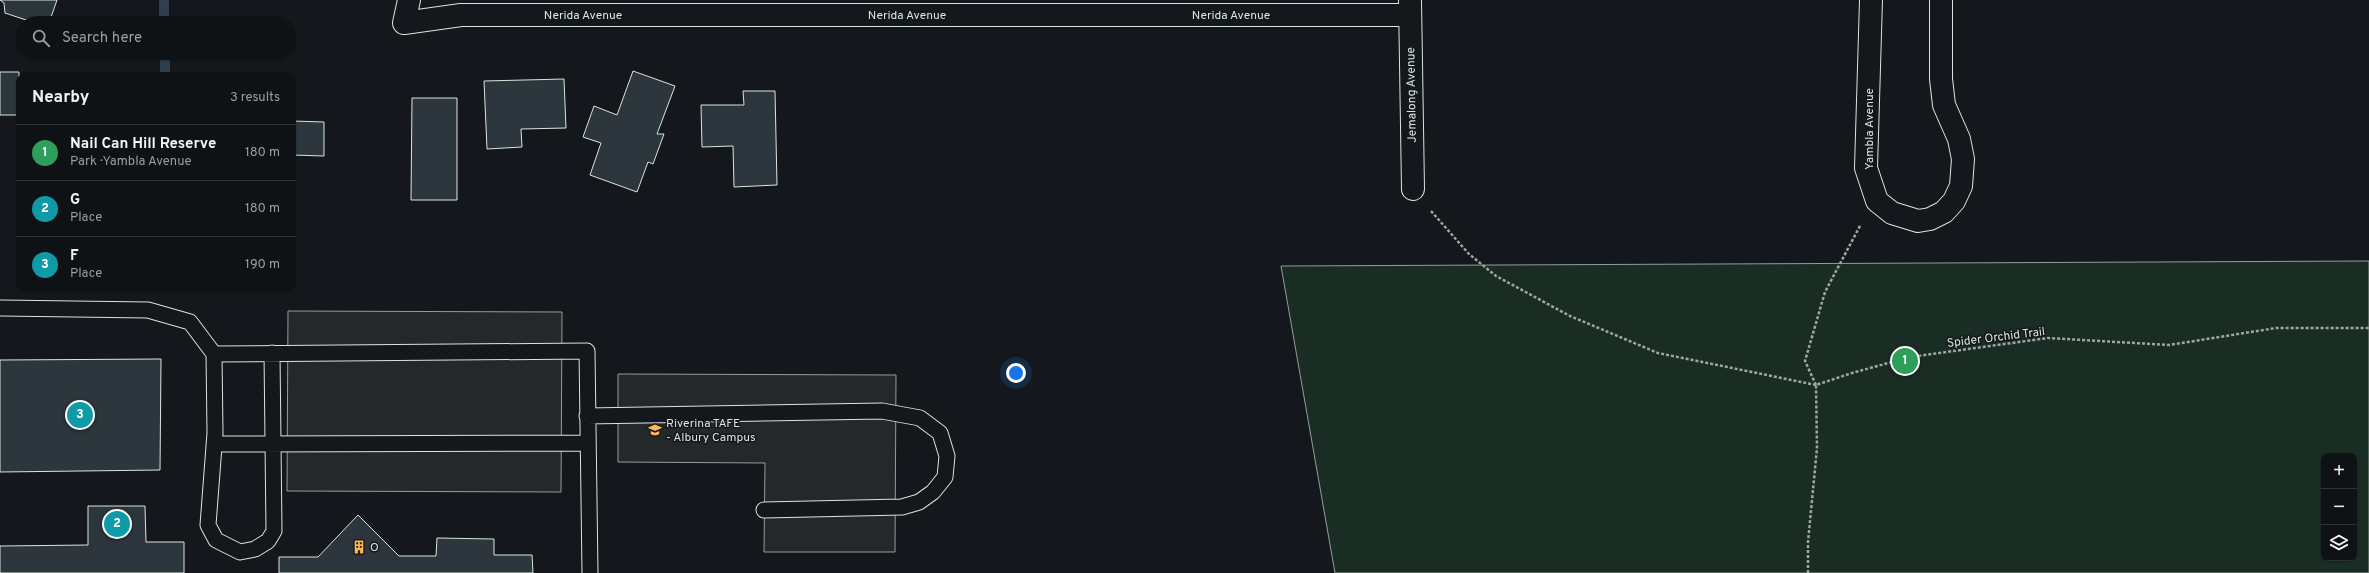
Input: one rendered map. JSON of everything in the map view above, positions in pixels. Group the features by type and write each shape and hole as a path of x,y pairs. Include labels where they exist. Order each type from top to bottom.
{"street":[{"name":"Nerida Avenue","path":"409,0 404,23 461,15 1410,8"},
{"name":"Yambla Avenue","path":"1871,0 1866,168 1877,201"},
{"path":"1877,201 1892,213 1903,218 1918,221 1930,219 1944,212 1954,201 1961,186 1964,159 1958,139 1944,105 1941,79 1941,0"},
{"name":"Jemalong Avenue","path":"1410,8 1412,189"}],"lane":[{"path":"0,308 148,310 190,322 214,354 214,444 208,525 216,540 240,552 255,549 268,542 274,531 272,353"},
{"path":"214,354 587,351 590,573"},
{"path":"587,416 882,411 920,418 940,433 947,456 946,477 933,492 920,502 902,508 764,510"},
{"path":"214,444 588,443"}],"path":[{"path":"1412,189 1469,254 1496,276 1570,316 1658,352 1816,385"},
{"path":"1808,573 1808,542 1817,448 1816,385 1805,360 1825,292 1865,217 1877,201"},
{"name":"Spider Orchid Trail","path":"1816,385 1852,373 1910,357 2048,338 2168,345 2276,328 2369,328"}],"green space":[{"path":"2369,261 2369,573 1335,573 1281,266"}],"shaded area":[{"path":"288,311 562,312 561,492 287,491"},
{"path":"618,374 896,375 895,552 764,552 765,463 618,462"}],"building":[{"path":"0,0 57,0 51,16 16,17 5,13 4,3"},
{"path":"633,71 675,86 657,134 664,134 653,164 648,162 637,192 590,175 601,143 583,137 594,106 617,115"},
{"path":"0,72 16,72 16,115 0,115"},
{"path":"564,79 566,128 521,129 522,147 487,149 484,81"},
{"path":"743,91 775,91 777,185 734,187 733,146 702,147 701,105 744,105"},
{"path":"412,98 457,98 457,200 411,200"},
{"path":"296,121 324,122 324,156 296,155"},
{"path":"161,359 160,470 0,472 0,360"},
{"path":"88,506 145,506 146,542 184,542 184,573 0,573 0,546 88,545"},
{"name":"O","path":"358,515 399,556 436,556 437,538 494,539 494,555 532,555 533,573 279,573 279,557 318,557"}],"waterway":[{"path":"164,0 164,16"},
{"path":"165,60 165,72"}],"place":[{"name":"Nail Can Hill Reserve","path":"1905,361"},
{"name":"F","path":"80,415"},
{"name":"Riverina TAFE - Albury Campus","path":"655,430"},
{"name":"G","path":"117,524"},
{"name":"O","path":"359,547"}]}
